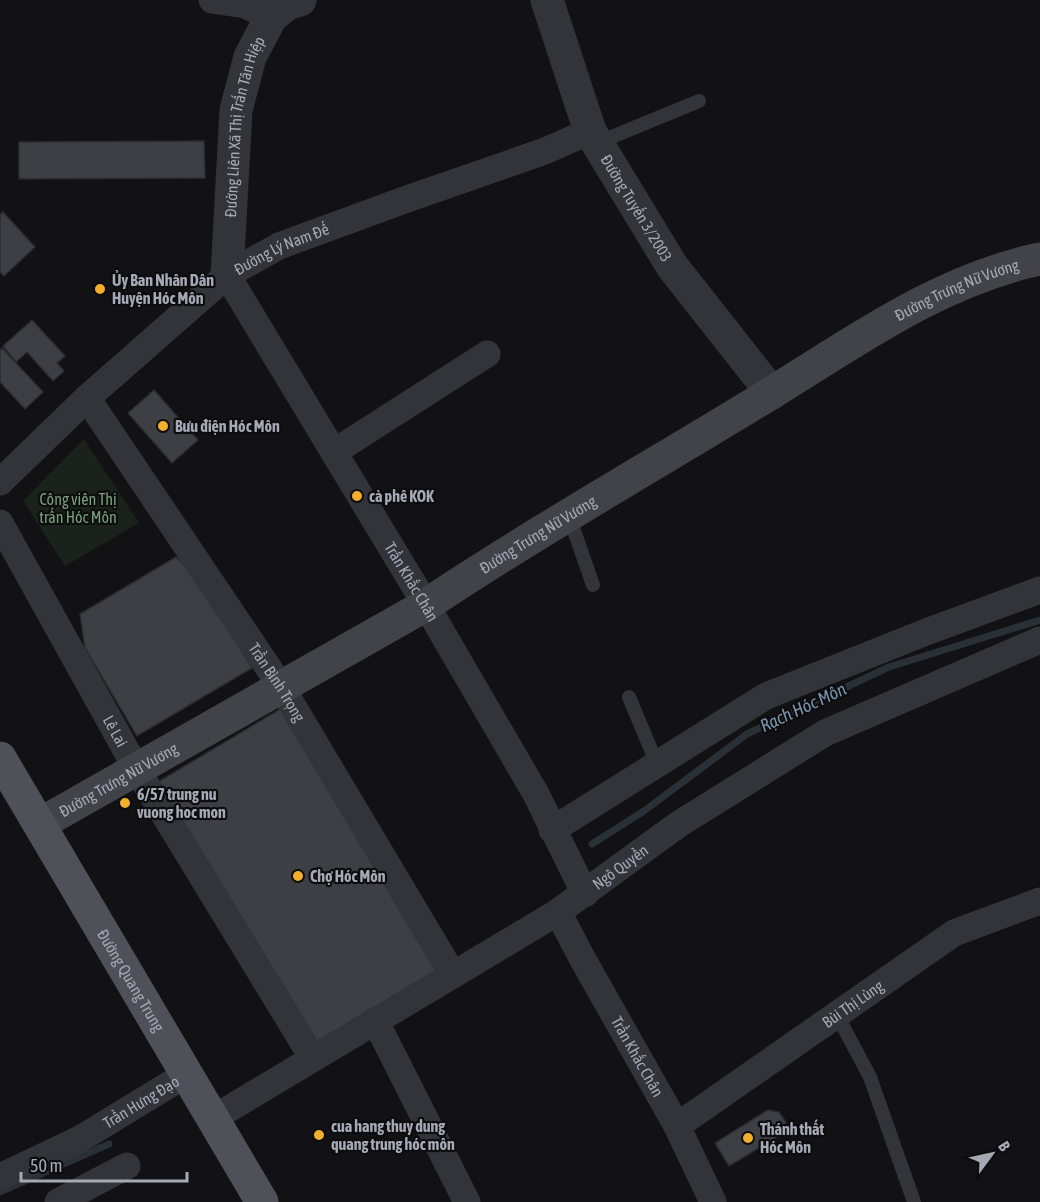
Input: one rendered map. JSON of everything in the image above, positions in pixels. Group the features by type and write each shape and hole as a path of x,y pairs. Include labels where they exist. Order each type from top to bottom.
{"main road":[{"name":"Đường Trưng Nữ Vương","path":"40,824 426,605 482,568 772,393 858,338 910,310 993,271 1040,259"},
{"name":"Đường Quang Trung","path":"0,758 262,1202"}],"street":[{"path":"212,0 245,5 271,17"},
{"name":"Đường Liên Xã Thị Trấn Tân Hiệp","path":"227,275 236,110 250,57 271,17 287,4 300,0"},
{"name":"Đường Tuyến 3/2003","path":"547,0 594,137 672,266 772,393"},
{"name":"Đường Lý Nam Đế","path":"0,482 87,398 227,275 279,246 406,199 545,151 594,137"},
{"name":"Trần Khắc Chân","path":"227,275 426,605 536,794 585,894"},
{"path":"334,452 487,354"},
{"name":"Trần Bình Trọng","path":"87,398 282,688 453,975"},
{"name":"Lê Lai","path":"0,524 136,768 312,1058"},
{"path":"552,830 766,696 926,632 1040,590"},
{"name":"Ngô Quyền","path":"212,1119 558,912 679,824 825,733 1040,640"},
{"name":"Bùi Thị Lùng","path":"677,1126 954,933 1040,900"},
{"name":"Trần Khắc Chân","path":"558,912 677,1126 713,1202"},
{"path":"375,1020 468,1202"},
{"name":"Trần Hưng Đạo","path":"0,1178 80,1139 185,1075"},
{"path":"58,1202 127,1166"}],"lane":[{"path":"594,137 699,101"},
{"path":"569,516 594,585"},
{"path":"630,697 657,764"},
{"path":"837,1015 870,1077 914,1202"}],"green space":[{"name":"Công viên Thị trấn Hóc Môn","path":"84,439 139,523 65,566 23,501"}],"building":[{"path":"204,141 205,178 19,179 19,142"},
{"path":"3,212 35,247 4,276 0,272 0,215"},
{"path":"32,320 65,356 57,363 64,371 53,381 27,352 16,362 3,346"},
{"path":"2,348 43,392 25,409 0,382 0,350"},
{"name":"Bưu điện Hóc Môn","path":"154,390 198,440 172,463 128,413"},
{"path":"176,557 199,580 252,668 137,736 85,648 80,614"},
{"name":"Chợ Hóc Môn","path":"282,708 438,970 315,1043 158,782"},
{"name":"Thánh thất Hóc Môn","path":"768,1110 779,1112 786,1122 782,1134 729,1166 715,1143"}],"waterway":[{"name":"Rạch Hóc Môn","path":"592,844 644,811 747,734 889,667 1040,620"},
{"path":"0,1192 109,1144"}],"place":[{"name":"Ủy Ban Nhân Dân Huyện Hóc Môn","path":"100,289"},
{"name":"Bưu điện Hóc Môn","path":"163,426"},
{"name":"cà phê KOK","path":"357,496"},
{"name":"6/57 trung nu vuong hoc mon","path":"125,803"},
{"name":"Chợ Hóc Môn","path":"298,876"},
{"name":"cua hang thuy dung quang trung hóc môn","path":"319,1135"},
{"name":"Thánh thất Hóc Môn","path":"748,1138"}]}
